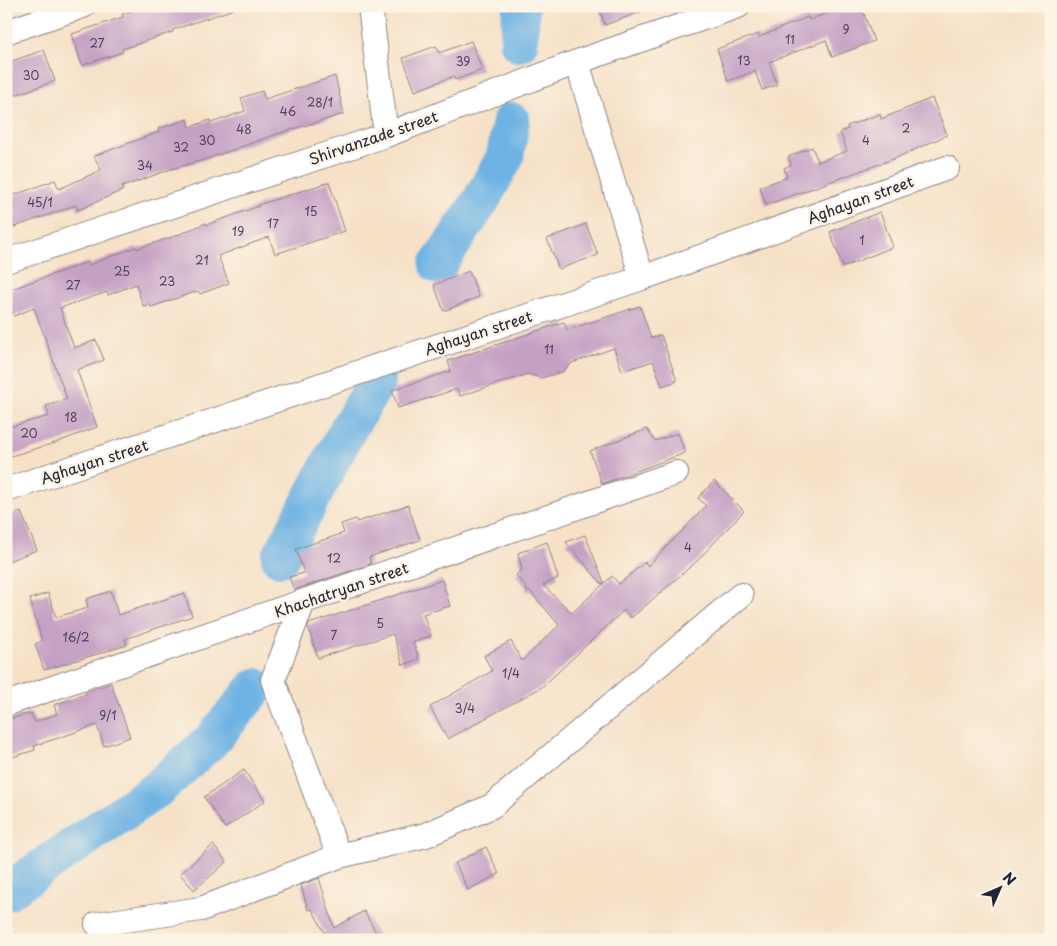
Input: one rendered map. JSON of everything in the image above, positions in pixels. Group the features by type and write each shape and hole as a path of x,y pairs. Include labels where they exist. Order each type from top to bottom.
{"street":[{"path":"6,32 83,6"},
{"path":"370,6 386,135"},
{"name":"Shirvanzade street","path":"6,261 386,135 576,62 738,6"},
{"path":"576,62 642,278"},
{"name":"Aghayan street","path":"6,490 642,278 947,168"},
{"name":"Khachatryan street","path":"6,704 676,473"},
{"path":"97,924 201,909 339,856 426,835 492,806 741,596"},
{"path":"303,602 273,680 339,856"}],"building":[{"path":"146,6 234,6 234,9 122,49 123,52 82,65 72,34 123,17 122,14"},
{"path":"598,6 651,6 651,8 605,25"},
{"path":"846,6 861,6 874,41 832,57 826,40 769,62 777,85 762,90 755,71 728,81 717,49 758,34 759,37 808,17 809,20"},
{"path":"471,41 482,70 455,80 454,76 415,91 403,58 436,46 439,53"},
{"path":"44,50 55,81 15,95 6,70 6,63"},
{"path":"335,76 344,114 171,169 122,187 123,190 78,210 76,205 6,230 6,198 55,180 59,189 101,170 94,156 159,132 158,129 188,119 190,127 210,120 211,123 245,111 241,98 262,91 265,99"},
{"path":"932,98 947,135 896,158 766,205 760,187 787,177 784,168 791,165 788,157 812,147 818,162 847,151 840,132 848,129 847,126 880,114 881,119"},
{"path":"329,182 345,231 275,254 269,237 218,256 229,283 200,294 198,291 151,307 150,304 143,306 136,284 108,295 107,292 60,308 74,348 96,340 104,360 77,370 97,427 55,443 11,456 6,438 6,428 49,416 46,406 67,399 34,308 14,316 6,296 6,291 88,262 89,265 136,247 137,249 206,223 206,225 258,205"},
{"path":"880,212 893,247 843,267 830,232"},
{"path":"586,224 598,255 559,269 547,239"},
{"path":"469,271 479,297 444,311 434,285"},
{"path":"640,306 651,338 661,335 677,381 662,386 653,361 622,371 614,348 572,363 562,372 541,378 528,374 460,396 457,389 398,408 392,390 451,371 448,361 564,322 567,330"},
{"path":"647,429 655,441 678,433 685,453 602,484 590,451"},
{"path":"714,481 744,511 697,561 631,618 624,610 542,687 448,739 430,707 492,671 484,656 511,641 522,661 559,625 530,591 527,592 526,587 516,575 522,570 518,553 547,542 558,578 543,585 572,613 612,576 619,584 645,562 648,566 706,506 698,498"},
{"path":"408,505 420,540 369,557 371,564 294,590 289,577 304,573 296,549 344,533 341,524 356,519 357,522"},
{"path":"21,512 37,550 6,562 6,518"},
{"path":"585,535 604,582 602,584 566,542"},
{"path":"442,580 450,606 423,614 431,636 413,642 419,659 403,665 393,634 318,658 308,627 309,624"},
{"path":"111,591 118,615 184,593 192,616 125,639 127,645 44,670 35,644 42,641 30,599 48,593 56,617 88,608 86,599"},
{"path":"111,683 130,737 104,746 97,725 34,746 35,750 6,759 6,720 31,713 35,722 57,714 54,705"},
{"path":"244,770 265,801 225,828 204,797"},
{"path":"213,845 227,862 194,890 180,874"},
{"path":"486,847 499,874 468,890 455,863"},
{"path":"319,878 334,928 364,911 380,940 313,940 325,933 312,909 308,910 301,885"}],"waterway":[{"path":"519,43 521,6"},
{"path":"438,265 480,202 505,157 511,121"},
{"path":"280,558 347,431 377,381"},
{"path":"6,892 156,790 211,741 256,687"}]}
